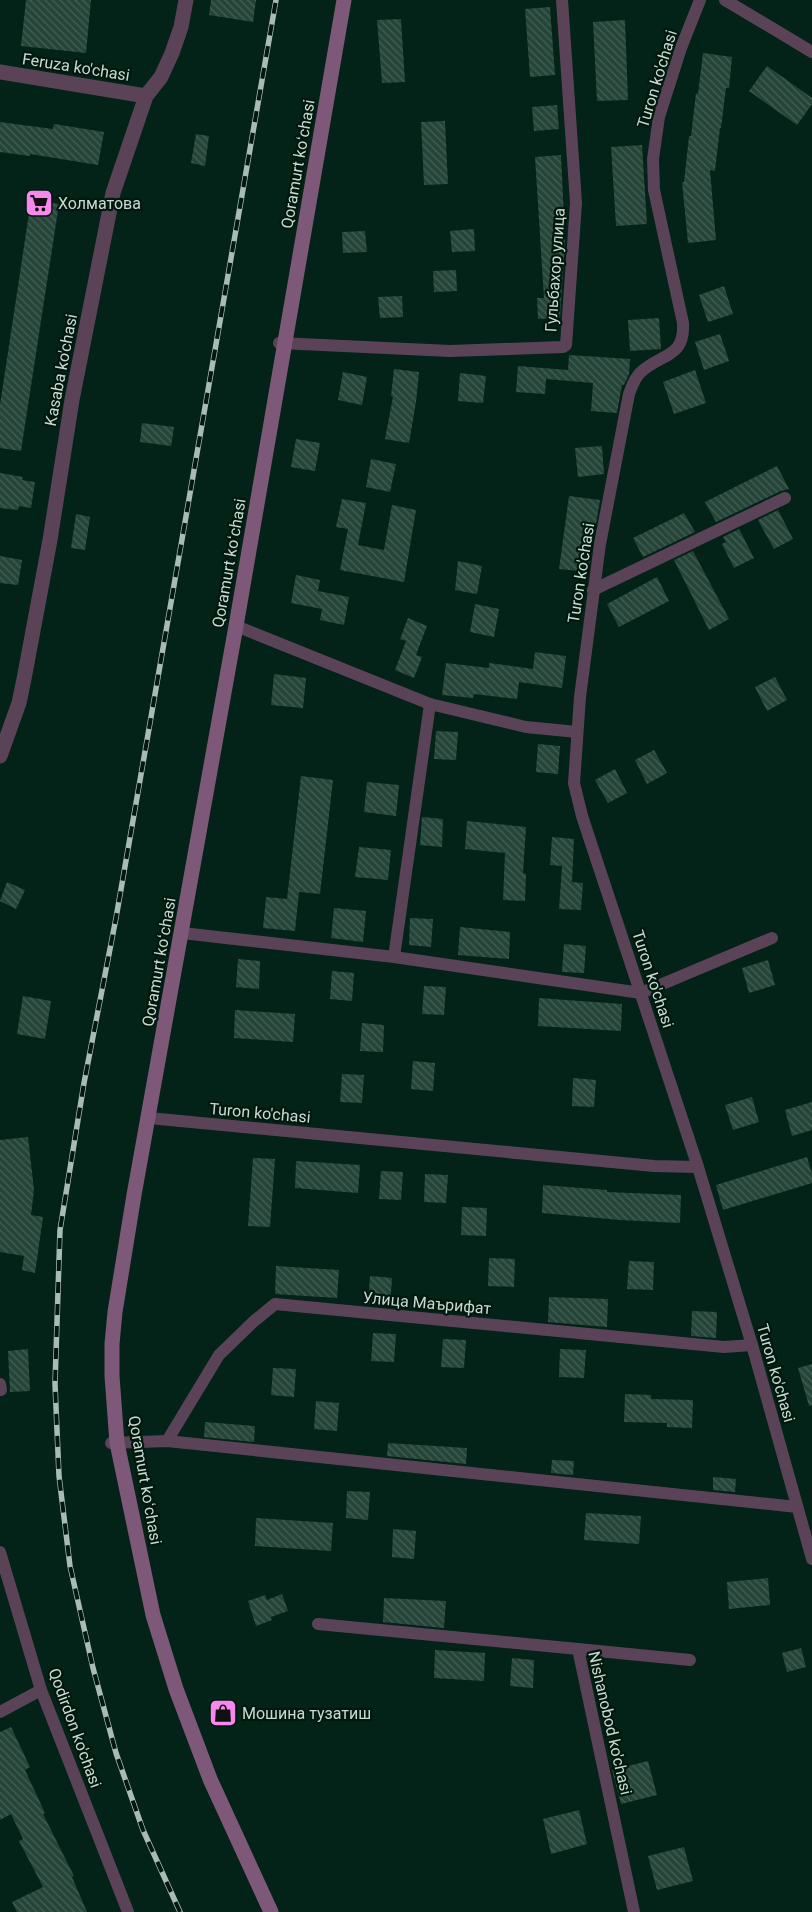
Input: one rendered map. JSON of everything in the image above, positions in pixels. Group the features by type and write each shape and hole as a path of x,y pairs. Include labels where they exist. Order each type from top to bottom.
{"main road":[{"name":"Qoramurt koʻchasi","path":"272,1912 210,1779 176,1689 153,1615 114,1443 112,1376 115,1312 236,626 336,0"},
{"name":"Qoramurt koʻchasi","path":"262,1912 205,1784 170,1692 146,1614 114,1443 106,1376 108,1310 128,1189 344,0"}],"street":[{"name":"Kasaba ko'chasi","path":"0,756 19,703 24,679 50,540 72,400 114,193 146,96 168,66 181,27 186,0"},
{"name":"Гульбахор улица","path":"282,344 450,352 560,347 566,345 576,203 562,0"},
{"name":"Turon ko'chasi","path":"700,0 681,48 660,117 653,159 654,190 683,335 680,345 641,372 629,394 593,590 577,732 574,783 582,816 698,1167 752,1345 812,1559"},
{"path":"725,0 812,52"},
{"name":"Feruza ko'chasi","path":"0,72 146,96"},
{"path":"593,590 785,498"},
{"path":"236,626 430,704 526,727 577,732"},
{"path":"394,957 430,704"},
{"path":"182,933 394,957 641,993 772,938"},
{"name":"Turon ko'chasi","path":"149,1118 644,1165 698,1167"},
{"name":"Улица Маърифат","path":"168,1441 219,1355 253,1322 275,1304 724,1347 752,1345"},
{"path":"0,1384 0,1390"},
{"path":"114,1443 168,1441 797,1507"},
{"name":"Qodirdon ko'chasi","path":"0,1552 41,1690 128,1912"},
{"name":"Nishanobod ko'chasi","path":"318,1624 578,1649 634,1912"},
{"path":"578,1649 690,1660"},
{"path":"0,1712 41,1690"}],"building":[{"path":"26,0 91,0 86,53 21,46"},
{"path":"211,0 256,0 253,22 209,15"},
{"path":"550,7 555,75 530,77 525,9"},
{"path":"401,19 405,82 382,83 377,20"},
{"path":"625,20 628,100 597,101 593,22"},
{"path":"703,53 732,57 729,88 726,88 715,171 710,170 716,240 688,243 682,182 684,182 689,136 691,136"},
{"path":"767,66 812,98 812,104 797,125 749,91"},
{"path":"557,105 559,129 534,131 532,107"},
{"path":"445,121 448,184 424,185 421,122"},
{"path":"0,122 53,129 54,124 104,132 98,165 30,154 30,156 0,152"},
{"path":"196,134 209,136 205,166 191,163"},
{"path":"642,145 647,224 616,226 611,147"},
{"path":"561,155 565,239 560,318 538,319 537,298 544,298 535,157"},
{"path":"31,200 59,204 21,451 0,448 0,405"},
{"path":"474,229 475,251 452,252 450,231"},
{"path":"365,231 367,252 343,253 342,232"},
{"path":"456,270 457,291 434,292 433,271"},
{"path":"724,286 733,314 708,322 699,295"},
{"path":"402,296 403,317 380,318 378,297"},
{"path":"659,318 661,349 630,351 628,320"},
{"path":"720,334 729,361 704,370 695,342"},
{"path":"569,355 630,359 629,374 624,385 622,385 617,413 591,411 593,383 546,379 545,394 516,392 518,366 568,370"},
{"path":"394,369 419,372 409,443 385,439 393,397 391,396"},
{"path":"695,370 706,403 674,414 663,382"},
{"path":"343,372 367,377 362,405 338,400"},
{"path":"460,373 486,376 483,403 458,401"},
{"path":"142,423 174,427 171,446 140,442"},
{"path":"296,439 320,443 315,471 291,467"},
{"path":"602,446 604,474 578,477 575,448"},
{"path":"371,459 396,464 390,492 366,487"},
{"path":"777,466 789,489 716,522 705,502"},
{"path":"0,473 23,477 22,480 35,482 31,508 19,506 18,510 0,508"},
{"path":"569,496 600,500 588,572 559,569"},
{"path":"342,499 366,503 358,545 384,550 392,505 416,510 404,582 340,570 348,529 336,527"},
{"path":"778,510 793,539 774,549 758,520"},
{"path":"684,513 695,532 643,557 633,538"},
{"path":"76,514 90,517 85,550 71,548"},
{"path":"739,529 754,558 734,568 722,544 726,542 723,537"},
{"path":"693,551 729,619 709,630 674,560"},
{"path":"0,556 22,560 18,585 0,583"},
{"path":"458,561 482,566 477,594 455,590"},
{"path":"296,575 320,580 318,591 349,597 344,625 320,620 322,609 291,603"},
{"path":"657,577 669,601 619,627 607,604"},
{"path":"475,604 499,609 494,637 470,632"},
{"path":"408,618 427,626 416,655 422,657 414,678 395,670 406,641 400,639"},
{"path":"535,652 566,656 562,688 519,682 517,699 474,694 473,698 442,695 446,663 489,668 489,663 533,669"},
{"path":"274,674 306,678 303,708 271,705"},
{"path":"775,677 787,700 767,711 755,687"},
{"path":"436,731 458,732 456,760 434,759"},
{"path":"538,744 560,746 558,774 536,772"},
{"path":"654,750 667,773 647,784 635,760"},
{"path":"615,769 627,793 608,803 595,780"},
{"path":"301,776 333,780 320,894 299,892 295,931 263,928 266,897 287,899"},
{"path":"367,782 399,785 396,816 364,812"},
{"path":"422,817 443,819 442,847 420,845"},
{"path":"467,821 526,827 523,873 526,874 525,901 503,900 505,853 465,849"},
{"path":"552,837 574,839 572,882 583,883 581,910 559,909 562,866 550,865"},
{"path":"359,847 391,850 388,880 355,877"},
{"path":"7,882 25,890 16,909 0,901"},
{"path":"334,908 366,911 363,942 331,938"},
{"path":"410,918 433,919 431,947 409,945"},
{"path":"460,927 510,932 509,959 458,955"},
{"path":"564,944 586,946 584,973 562,972"},
{"path":"238,959 260,961 259,989 236,987"},
{"path":"768,960 775,985 749,993 742,968"},
{"path":"332,971 354,973 352,1001 330,999"},
{"path":"424,986 446,987 444,1015 422,1014"},
{"path":"23,996 51,1001 45,1039 17,1034"},
{"path":"539,998 622,1004 621,1031 538,1026"},
{"path":"235,1010 295,1014 293,1042 234,1038"},
{"path":"362,1023 384,1025 383,1052 360,1051"},
{"path":"413,1061 435,1063 433,1091 411,1089"},
{"path":"342,1074 364,1075 362,1103 340,1102"},
{"path":"573,1078 596,1080 594,1107 572,1106"},
{"path":"752,1097 759,1122 733,1130 725,1105"},
{"path":"812,1102 812,1130 792,1136 785,1110"},
{"path":"28,1137 34,1190 31,1215 43,1217 35,1273 22,1270 24,1256 0,1252 0,1140"},
{"path":"807,1157 812,1174 812,1183 723,1210 716,1185"},
{"path":"253,1158 275,1159 270,1227 248,1226"},
{"path":"296,1161 360,1165 358,1193 295,1188"},
{"path":"381,1171 403,1172 401,1200 379,1199"},
{"path":"425,1174 448,1175 446,1203 424,1202"},
{"path":"543,1185 607,1190 607,1192 681,1195 680,1223 542,1213"},
{"path":"462,1207 487,1208 486,1236 461,1235"},
{"path":"489,1258 515,1259 514,1287 488,1286"},
{"path":"629,1261 654,1262 653,1290 627,1289"},
{"path":"276,1266 339,1270 337,1298 275,1294"},
{"path":"370,1276 392,1278 390,1306 368,1304"},
{"path":"549,1297 608,1299 607,1327 548,1322"},
{"path":"692,1311 717,1312 716,1338 691,1336"},
{"path":"373,1333 396,1334 394,1362 371,1361"},
{"path":"443,1339 466,1340 464,1368 441,1367"},
{"path":"28,1349 30,1391 10,1392 8,1351"},
{"path":"560,1349 586,1350 584,1378 559,1377"},
{"path":"812,1364 812,1405 809,1406 798,1368"},
{"path":"273,1368 296,1369 294,1397 271,1395"},
{"path":"625,1394 651,1395 651,1399 693,1400 692,1428 667,1427 667,1423 624,1422"},
{"path":"316,1401 339,1403 337,1431 314,1429"},
{"path":"205,1422 255,1426 254,1442 204,1437"},
{"path":"388,1443 467,1448 466,1464 387,1456"},
{"path":"552,1460 574,1461 573,1475 551,1473"},
{"path":"713,1477 736,1479 735,1492 713,1490"},
{"path":"347,1491 370,1492 368,1520 346,1518"},
{"path":"586,1513 641,1516 639,1544 584,1540"},
{"path":"256,1518 333,1523 331,1551 255,1546"},
{"path":"393,1529 416,1531 414,1559 392,1557"},
{"path":"768,1578 770,1605 729,1609 727,1582"},
{"path":"282,1594 288,1611 271,1617 272,1620 256,1626 248,1601 265,1595 267,1600"},
{"path":"384,1598 446,1601 444,1628 383,1622"},
{"path":"801,1648 806,1667 787,1672 782,1653"},
{"path":"435,1650 485,1653 484,1681 434,1678"},
{"path":"512,1658 534,1660 533,1688 510,1686"},
{"path":"11,1727 30,1767 25,1770 45,1813 43,1814 74,1876 72,1877 87,1912 17,1912 12,1902 43,1887 19,1841 23,1839 11,1814 0,1820 0,1732"},
{"path":"648,1761 657,1795 621,1804 612,1770"},
{"path":"579,1810 587,1844 551,1854 543,1819"},
{"path":"684,1847 693,1881 657,1890 648,1856"}],"railway":[{"path":"180,1912 143,1830 116,1753 93,1668 70,1566 59,1476 55,1384 60,1230 84,1083 116,918 276,0"}],"place":[{"name":"Холматова","path":"39,203"},
{"name":"Мошина тузатиш","path":"223,1713"}]}
